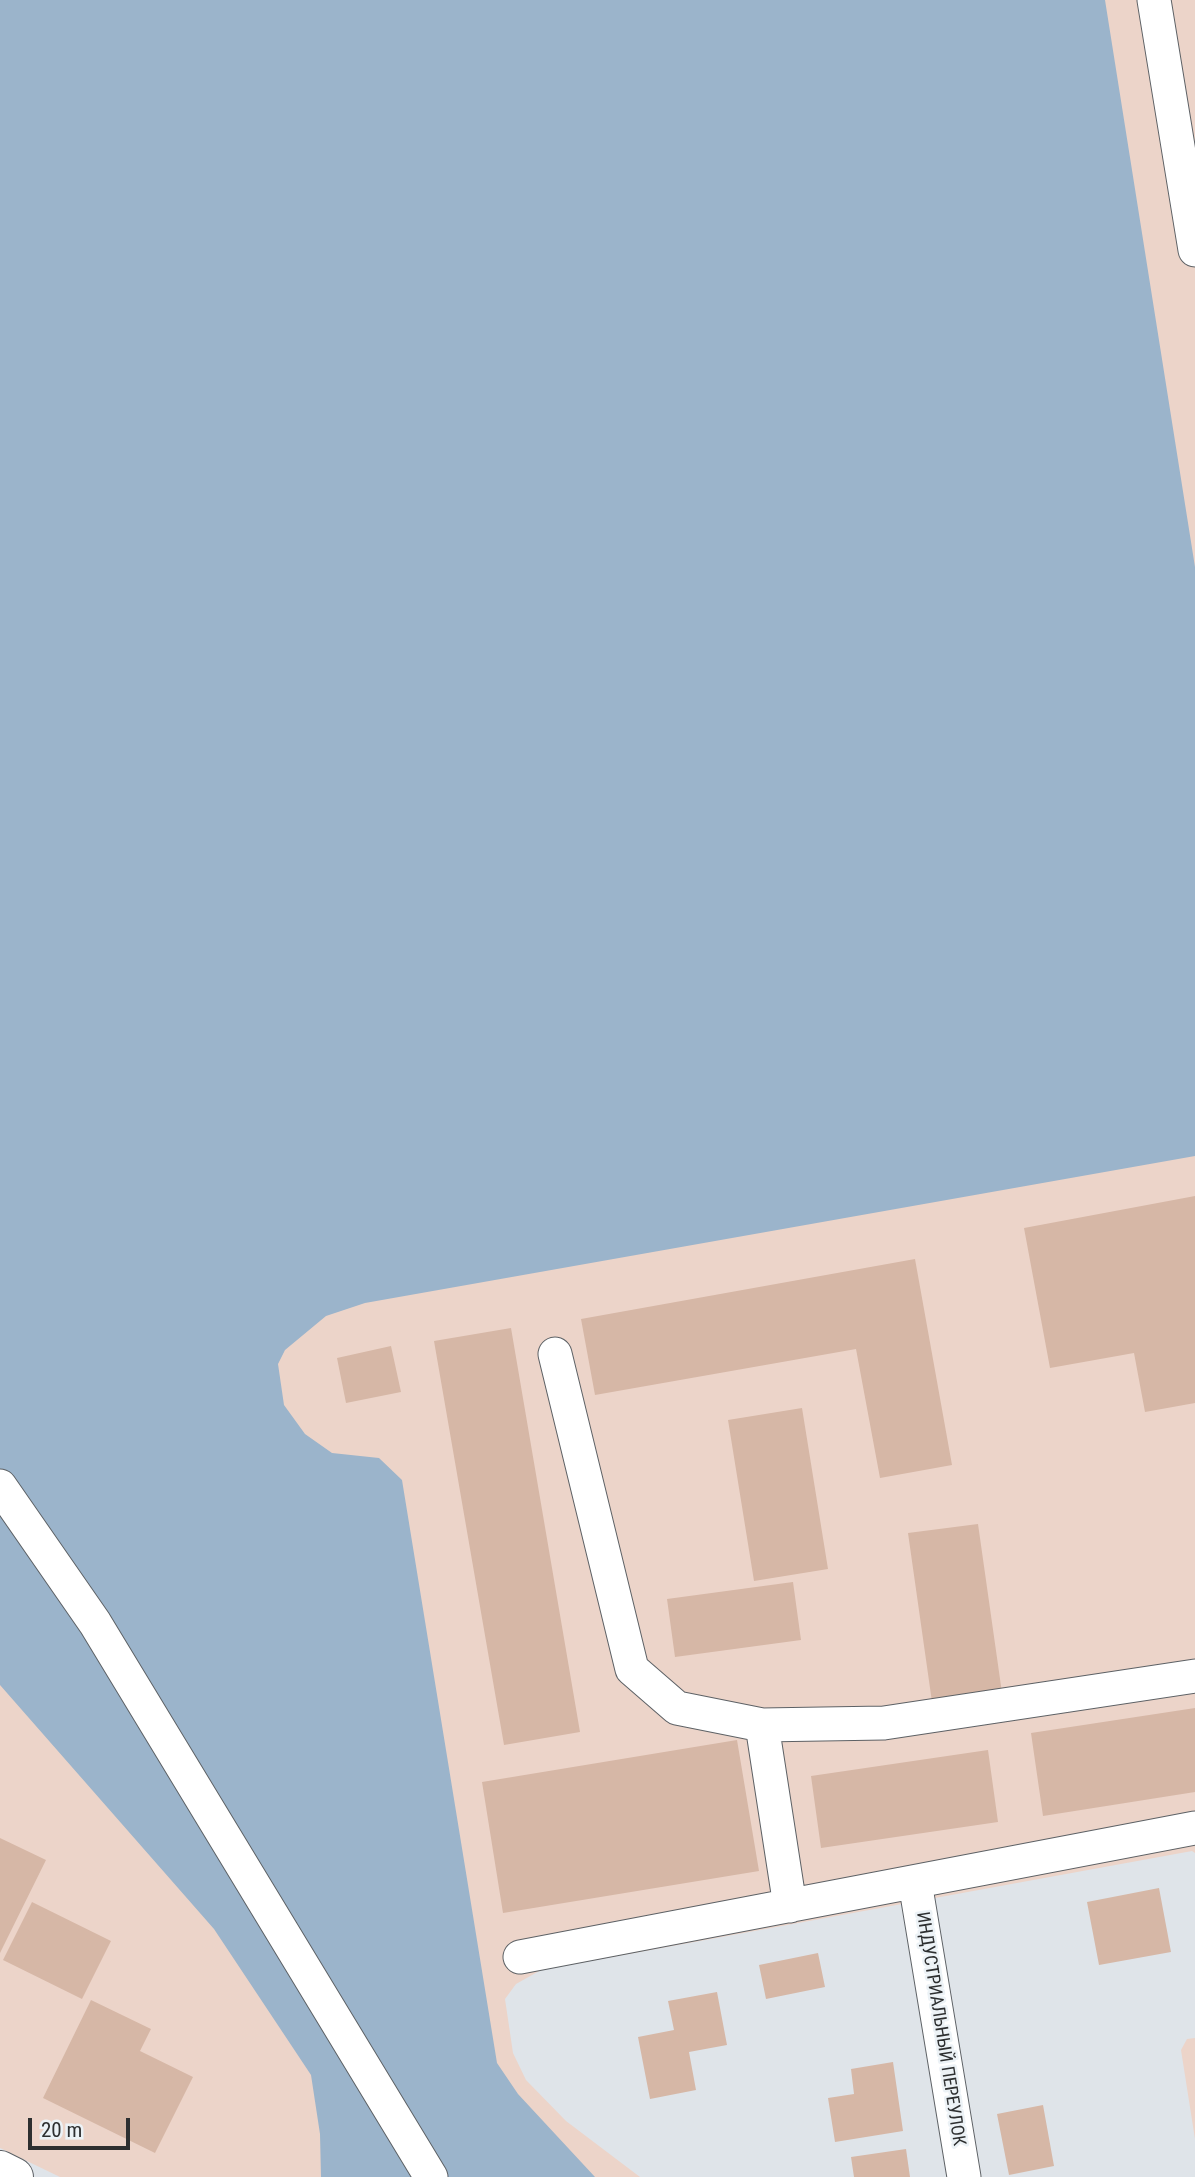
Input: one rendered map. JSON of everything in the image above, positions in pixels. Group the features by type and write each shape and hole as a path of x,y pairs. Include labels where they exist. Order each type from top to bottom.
{"main road":[{"path":"0,2171 13,2177"}],"street":[{"path":"1154,0 1195,250"},
{"path":"555,1354 632,1669 677,1708 762,1725 884,1723 1195,1675"},
{"path":"0,1486 95,1623 431,2177"},
{"path":"762,1725 790,1906"},
{"path":"520,1957 1195,1828"},
{"name":"ИНДУСТРИАЛЬНЫЙ ПЕРЕУЛОК","path":"915,1882 964,2177"}],"shaded area":[{"path":"0,0 1195,0 1195,1853 1192,1851 541,1970 516,1984 505,1999 513,2053 526,2080 566,2121 640,2177 60,2177 0,2148"},
{"path":"0,0 1105,0 1195,567 1195,1156 365,1303 326,1316 285,1350 278,1364 284,1405 305,1434 332,1453 379,1458 402,1480 497,2063 518,2094 595,2177 321,2177 320,2134 311,2075 214,1929 0,1685"},
{"path":"1195,2038 1195,2139 1181,2050 1187,2039"}],"building":[{"path":"1195,1196 1195,1403 1145,1412 1134,1353 1050,1368 1024,1228"},
{"path":"915,1259 952,1465 880,1478 856,1349 595,1395 581,1319"},
{"path":"511,1328 580,1732 504,1745 434,1341"},
{"path":"391,1346 401,1392 346,1403 337,1358"},
{"path":"802,1408 828,1569 754,1581 728,1420"},
{"path":"978,1524 1002,1693 932,1702 908,1533"},
{"path":"793,1582 801,1640 675,1657 667,1599"},
{"path":"1195,1708 1195,1792 1043,1816 1031,1733"},
{"path":"737,1740 759,1871 503,1913 482,1782"},
{"path":"988,1750 998,1822 821,1848 811,1776"},
{"path":"0,1838 46,1860 0,1953"},
{"path":"1159,1888 1171,1952 1099,1965 1087,1902"},
{"path":"32,1902 111,1941 82,1999 3,1960"},
{"path":"818,1953 825,1987 766,1999 759,1965"},
{"path":"717,1992 727,2045 689,2052 696,2090 650,2099 638,2037 674,2030 668,2001"},
{"path":"91,2000 151,2029 140,2051 193,2077 155,2153 43,2098"},
{"path":"893,2062 903,2131 835,2142 828,2098 854,2094 851,2069"},
{"path":"1043,2105 1054,2166 1009,2175 997,2114"},
{"path":"906,2149 910,2177 854,2177 851,2157"}]}
